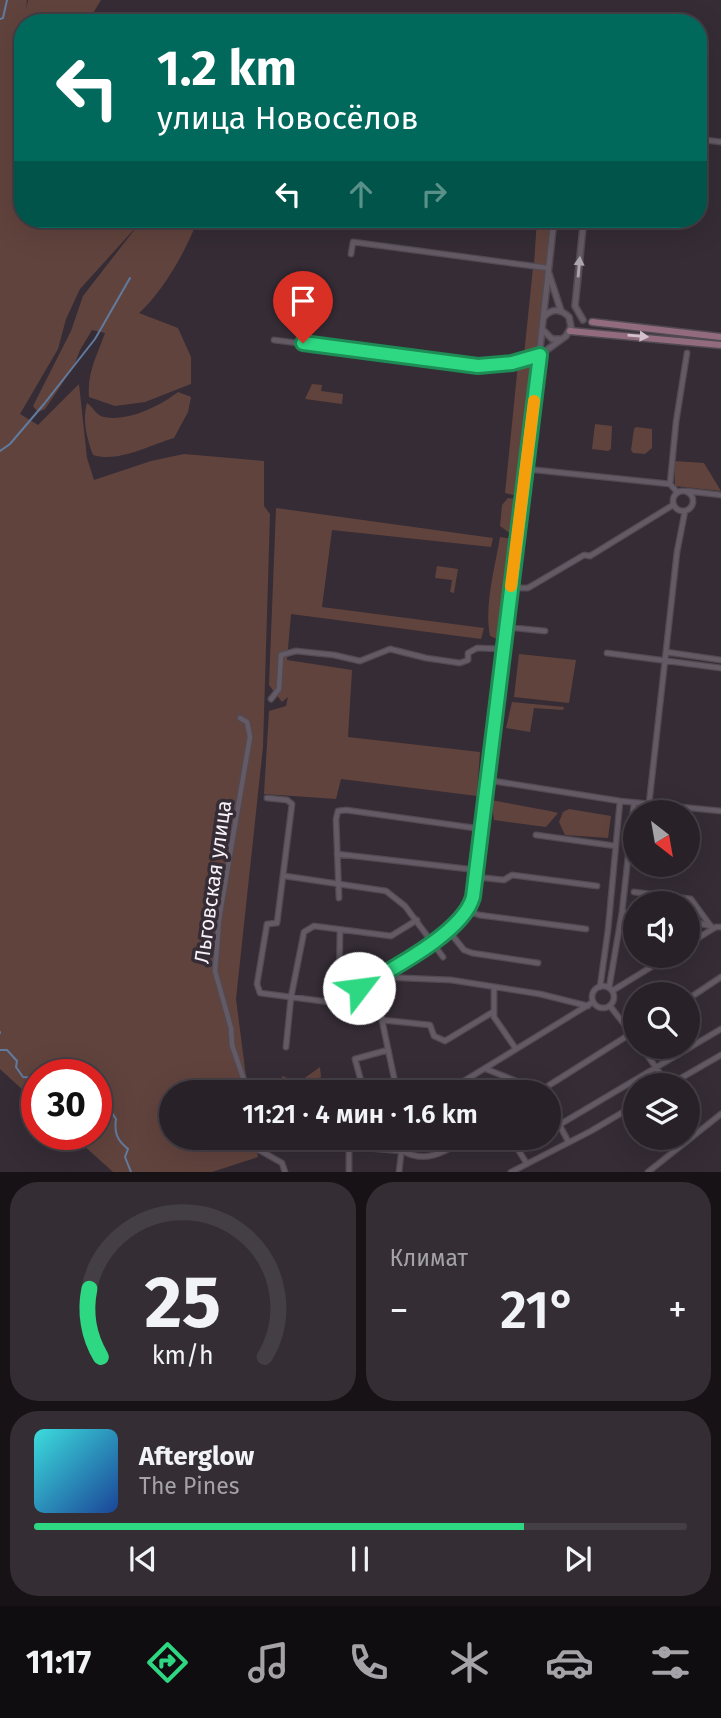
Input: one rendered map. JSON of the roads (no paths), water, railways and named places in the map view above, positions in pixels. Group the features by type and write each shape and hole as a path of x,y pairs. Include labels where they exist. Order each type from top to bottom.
{"main road":[{"path":"592,322 721,337"},
{"path":"570,331 721,345"}],"street":[{"path":"267,798 287,800 292,804 285,876 277,923 267,924 257,984 260,993 329,1002 339,1000 401,965 459,922 468,911 473,897 482,829 553,228"},
{"path":"274,340 478,366 512,363 540,355 570,331 569,316 575,306 583,228"},
{"path":"352,254 353,242 548,268"},
{"path":"548,268 552,289 561,311"},
{"path":"575,306 583,320"},
{"path":"544,317 551,311 561,311 592,322"},
{"path":"543,330 552,339 560,339"},
{"path":"670,484 687,353"},
{"path":"526,468 670,484 677,492"},
{"path":"677,492 673,505 678,510 685,511 691,508 693,502 692,495 687,491"},
{"path":"677,492 721,495"},
{"path":"511,588 531,587 584,555 590,556 673,505"},
{"path":"649,800 677,552 685,511"},
{"path":"505,627 545,631"},
{"path":"271,699 279,689 281,655 296,651 334,655 360,662 390,649 460,663 468,660 468,653 477,648 503,649"},
{"path":"666,652 721,660"},
{"path":"607,653 721,668"},
{"name":"Льговская улица","path":"240,718 247,722 250,737 219,919 215,971 231,1028 232,1045 244,1080"},
{"path":"487,780 623,801"},
{"path":"620,801 600,987 592,995 593,1002 601,1008 610,1006 614,1000 610,989 625,877"},
{"path":"700,809 721,811"},
{"path":"339,898 338,811 482,829"},
{"path":"536,835 616,846"},
{"path":"337,854 504,880 512,876 597,886"},
{"path":"285,876 386,891 405,906 443,957"},
{"path":"700,909 715,926 700,936"},
{"path":"468,911 479,915 586,929"},
{"path":"286,1047 291,997 304,932 314,926 391,936 417,920"},
{"path":"339,1000 340,930"},
{"path":"447,930 464,950 472,953 538,963"},
{"path":"600,987 610,989 647,968"},
{"path":"379,976 451,980 540,994 588,1006"},
{"path":"379,976 378,1001 394,1080"},
{"path":"700,991 721,977"},
{"path":"494,987 493,1012 516,1049"},
{"path":"467,1080 593,1002"},
{"path":"610,1006 623,1021"},
{"path":"382,1020 430,1026 435,1037 446,1041 493,1012"},
{"path":"561,1124 721,1029"},
{"path":"559,1080 623,1041"},
{"path":"361,1080 355,1059 387,1050"},
{"path":"690,1073 721,1055"},
{"path":"651,1059 661,1073"},
{"path":"486,1069 514,1080"},
{"path":"511,1172 623,1112"},
{"path":"648,1172 721,1114"},
{"path":"561,1129 568,1141"},
{"path":"259,1150 282,1163 285,1172"},
{"path":"349,1150 349,1172"},
{"path":"399,1172 403,1150 435,1157 447,1150"},
{"path":"518,1150 527,1164"}],"waterway":[{"path":"0,19 3,18 7,0"},
{"path":"0,451 10,444 44,404 95,339 130,278"},
{"path":"0,1050 7,1050 17,1061 16,1067 21,1074"},
{"path":"112,1113 116,1119 115,1128 119,1139 128,1149 125,1157 131,1172"}]}
